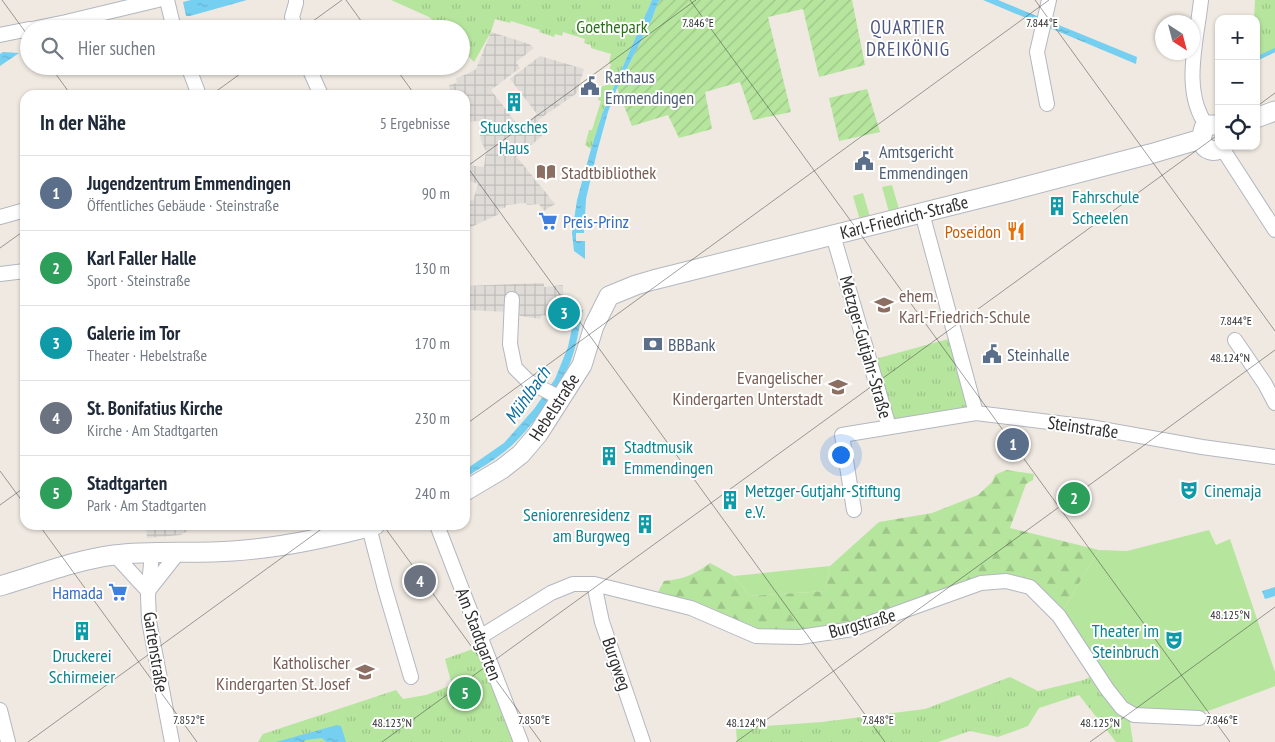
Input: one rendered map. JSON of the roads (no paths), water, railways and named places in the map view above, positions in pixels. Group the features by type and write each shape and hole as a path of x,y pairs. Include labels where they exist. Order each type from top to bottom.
{"street":[{"path":"74,20 158,0"},
{"path":"167,0 172,20"},
{"path":"293,20 296,0"},
{"path":"1047,104 1037,52 1040,32 1049,0"},
{"path":"1202,0 1192,85 1200,117 1209,130 1205,148 1216,150"},
{"path":"0,35 20,31"},
{"path":"191,75 197,90"},
{"path":"312,75 319,90"},
{"path":"1260,117 1275,111"},
{"name":"Karl-Friedrich-Straße","path":"609,296 636,285 1150,154 1209,130"},
{"path":"1225,150 1275,230"},
{"path":"0,217 20,211"},
{"path":"922,213 976,413"},
{"name":"Metzger-Gutjahr-Straße","path":"833,234 889,427 842,435 854,510"},
{"path":"0,274 20,272"},
{"name":"Hebelstraße","path":"470,488 502,469 527,448 538,434 553,394 582,365 597,317 609,296"},
{"path":"512,299 510,344 515,368 528,380 553,394"},
{"path":"1235,340 1265,384 1275,403"},
{"name":"Steinstraße","path":"889,427 976,413 1090,427 1202,447 1275,457"},
{"path":"0,586 85,560 115,555 257,549 352,530"},
{"path":"373,530 382,580 411,677"},
{"name":"Am Stadtgarten","path":"439,530 521,742"},
{"name":"Gartenstraße","path":"152,553 148,591 149,621 172,742"},
{"name":"Gartenstraße","path":"148,591 178,553"},
{"name":"Gartenstraße","path":"115,555 148,591"},
{"name":"Burgstraße","path":"480,637 551,593 573,584 594,584 691,608 756,636 800,637 853,629 981,583 1006,581 1030,587 1059,616 1106,689 1122,708 1134,715 1199,718"},
{"name":"Burgweg","path":"594,584 602,622 643,742"},
{"path":"0,710 8,742"}],"water":[{"path":"191,0 247,0 186,16 183,2"},
{"path":"652,0 661,0 658,2 652,19 617,88 608,112 586,199 584,233 576,233 576,241 585,241 585,259 574,251 572,233 577,200 602,114"},
{"path":"983,0 998,0 1137,57 1136,64"},
{"path":"3,52 19,53 0,66 0,54"},
{"path":"576,309 583,310 570,363 550,398 532,423 513,444 495,459 470,475 470,467 504,443 534,409 555,379 568,347"},
{"path":"1275,587 1275,596 1265,599 1262,591"},
{"path":"337,725 341,726 346,742 326,742 322,738 305,740 304,742 276,742"}],"waterway":[{"name":"Mühlbach","path":"1260,57 1275,50"}],"place":[{"name":"Rathaus Emmendingen","path":"590,86"},
{"name":"Stucksches Haus","path":"514,102"},
{"name":"Amtsgericht Emmendingen","path":"864,161"},
{"name":"Stadtbibliothek","path":"546,172"},
{"name":"Fahrschule Scheelen","path":"1057,206"},
{"name":"Preis-Prinz","path":"548,221"},
{"name":"Poseidon","path":"1016,231"},
{"name":"ehem. Karl-Friedrich-Schule","path":"884,305"},
{"name":"Galerie im Tor","path":"564,313"},
{"name":"BBBank","path":"653,344"},
{"name":"Steinhalle","path":"992,354"},
{"name":"Evangelischer Kindergarten Unterstadt","path":"838,387"},
{"name":"Jugendzentrum Emmendingen","path":"1013,444"},
{"name":"Stadtmusik Emmendingen","path":"609,456"},
{"name":"Cinemaja","path":"1189,490"},
{"name":"Karl Faller Halle","path":"1074,498"},
{"name":"Metzger-Gutjahr-Stiftung e.V.","path":"730,500"},
{"name":"Seniorenresidenz am Burgweg","path":"645,524"},
{"name":"St. Bonifatius Kirche","path":"420,581"},
{"name":"Hamada","path":"118,592"},
{"name":"Druckerei Schirmeier","path":"82,631"},
{"name":"Theater im Steinbruch","path":"1174,640"},
{"name":"Katholischer Kindergarten St. Josef","path":"365,672"},
{"name":"Stadtgarten","path":"465,693"}],"district":[{"name":"QUARTIER DREIKÖNIG","path":"908,38"}],"park label":[{"name":"Goethepark","path":"612,26"}]}
